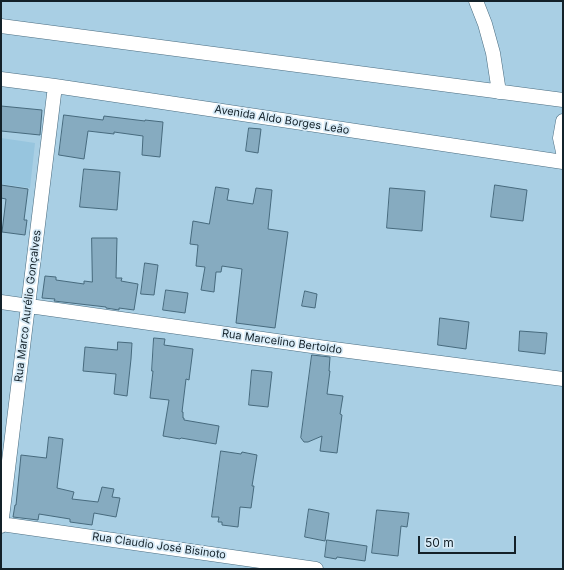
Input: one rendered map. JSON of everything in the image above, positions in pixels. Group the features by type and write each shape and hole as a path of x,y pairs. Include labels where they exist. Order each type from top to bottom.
{"street":[{"path":"476,1 485,24 493,53 500,92"},
{"path":"1,26 563,100"},
{"name":"Avenida Aldo Borges Leão","path":"1,79 563,162"},
{"name":"Rua Marco Aurélio Gonçalves","path":"1,525 55,86"},
{"path":"563,121 560,138 563,152"},
{"name":"Rua Marcelino Bertoldo","path":"1,302 334,349 563,379"},
{"name":"Rua Claudio José Bisinoto","path":"1,525 316,569"}],"shaded area":[{"path":"1,138 35,143 30,188 1,184"}],"building":[{"path":"1,106 42,110 40,135 1,131"},
{"path":"64,115 103,120 104,116 163,122 160,157 142,155 143,136 114,132 114,134 88,131 84,159 59,155"},
{"path":"249,128 261,129 258,153 246,151"},
{"path":"84,169 120,172 117,210 80,207"},
{"path":"1,185 28,189 24,220 27,220 25,235 2,232 6,199 1,198"},
{"path":"495,185 527,190 523,221 491,217"},
{"path":"216,187 229,189 227,200 253,204 256,188 272,190 268,229 288,232 275,328 236,323 242,269 222,266 221,272 216,272 214,292 201,290 205,267 196,266 198,245 190,244 193,221 209,224"},
{"path":"390,188 425,191 422,231 387,228"},
{"path":"92,238 117,238 116,278 122,278 121,281 138,284 134,310 119,308 119,310 42,298 45,276 56,277 56,280 84,284 84,281 92,282"},
{"path":"145,263 158,265 154,295 141,294"},
{"path":"166,290 188,293 185,313 163,310"},
{"path":"305,291 317,294 315,308 302,306"},
{"path":"440,318 469,322 466,349 438,345"},
{"path":"520,331 547,333 545,354 519,351"},
{"path":"154,338 165,339 164,345 193,349 189,380 186,379 182,412 183,418 184,420 219,426 216,444 163,436 169,400 150,398"},
{"path":"118,342 132,343 127,396 114,394 116,374 83,371 85,347 117,350"},
{"path":"312,355 330,357 327,394 343,396 337,453 320,451 322,436 308,442 304,442 301,438"},
{"path":"252,370 272,372 268,407 249,405"},
{"path":"49,437 63,439 57,488 74,492 72,499 98,502 102,487 114,489 112,497 120,498 116,517 94,513 92,525 70,522 70,519 39,514 38,520 13,517 16,505 21,455 46,458"},
{"path":"221,451 241,454 242,452 257,455 252,486 254,486 251,508 240,507 238,527 222,525 222,522 218,522 219,517 212,517"},
{"path":"309,509 329,513 325,541 305,537"},
{"path":"377,510 409,513 407,527 401,526 398,556 372,553"},
{"path":"327,540 367,546 365,561 325,557"}]}
